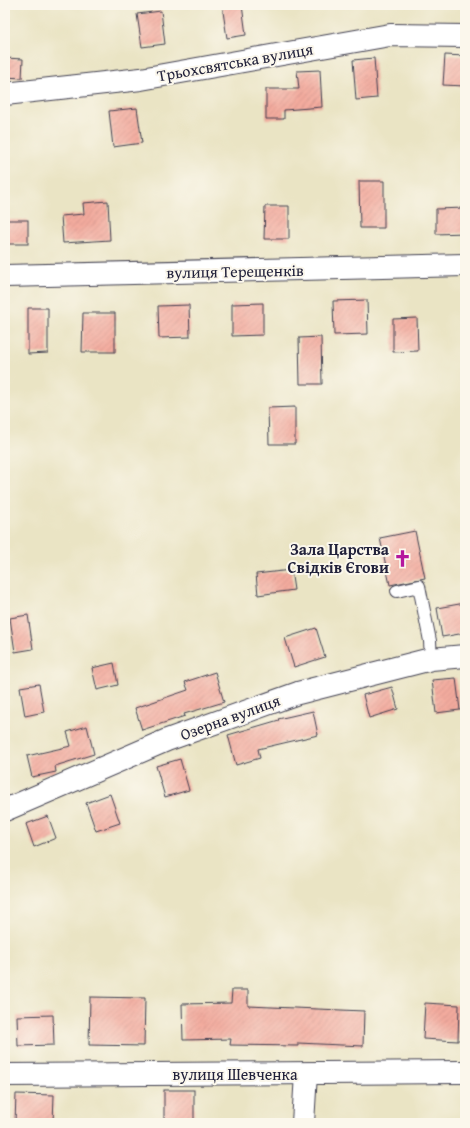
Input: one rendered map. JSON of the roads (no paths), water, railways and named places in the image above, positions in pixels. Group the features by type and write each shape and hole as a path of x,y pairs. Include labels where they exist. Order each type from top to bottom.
{"street":[{"name":"Трьохсвятська вулиця","path":"5,94 141,79 390,35 465,36"},
{"name":"вулиця Терещенків","path":"5,276 465,266"},
{"name":"Озерна вулиця","path":"5,810 167,740 298,693 431,659 465,656"},
{"name":"вулиця Шевченка","path":"5,1075 465,1072"},
{"path":"303,1123 306,1074"}],"lane":[{"path":"397,591 419,586 430,641 431,659"}],"place":[{"name":"Зала Царства Свідків Єгови","path":"402,558"}]}
